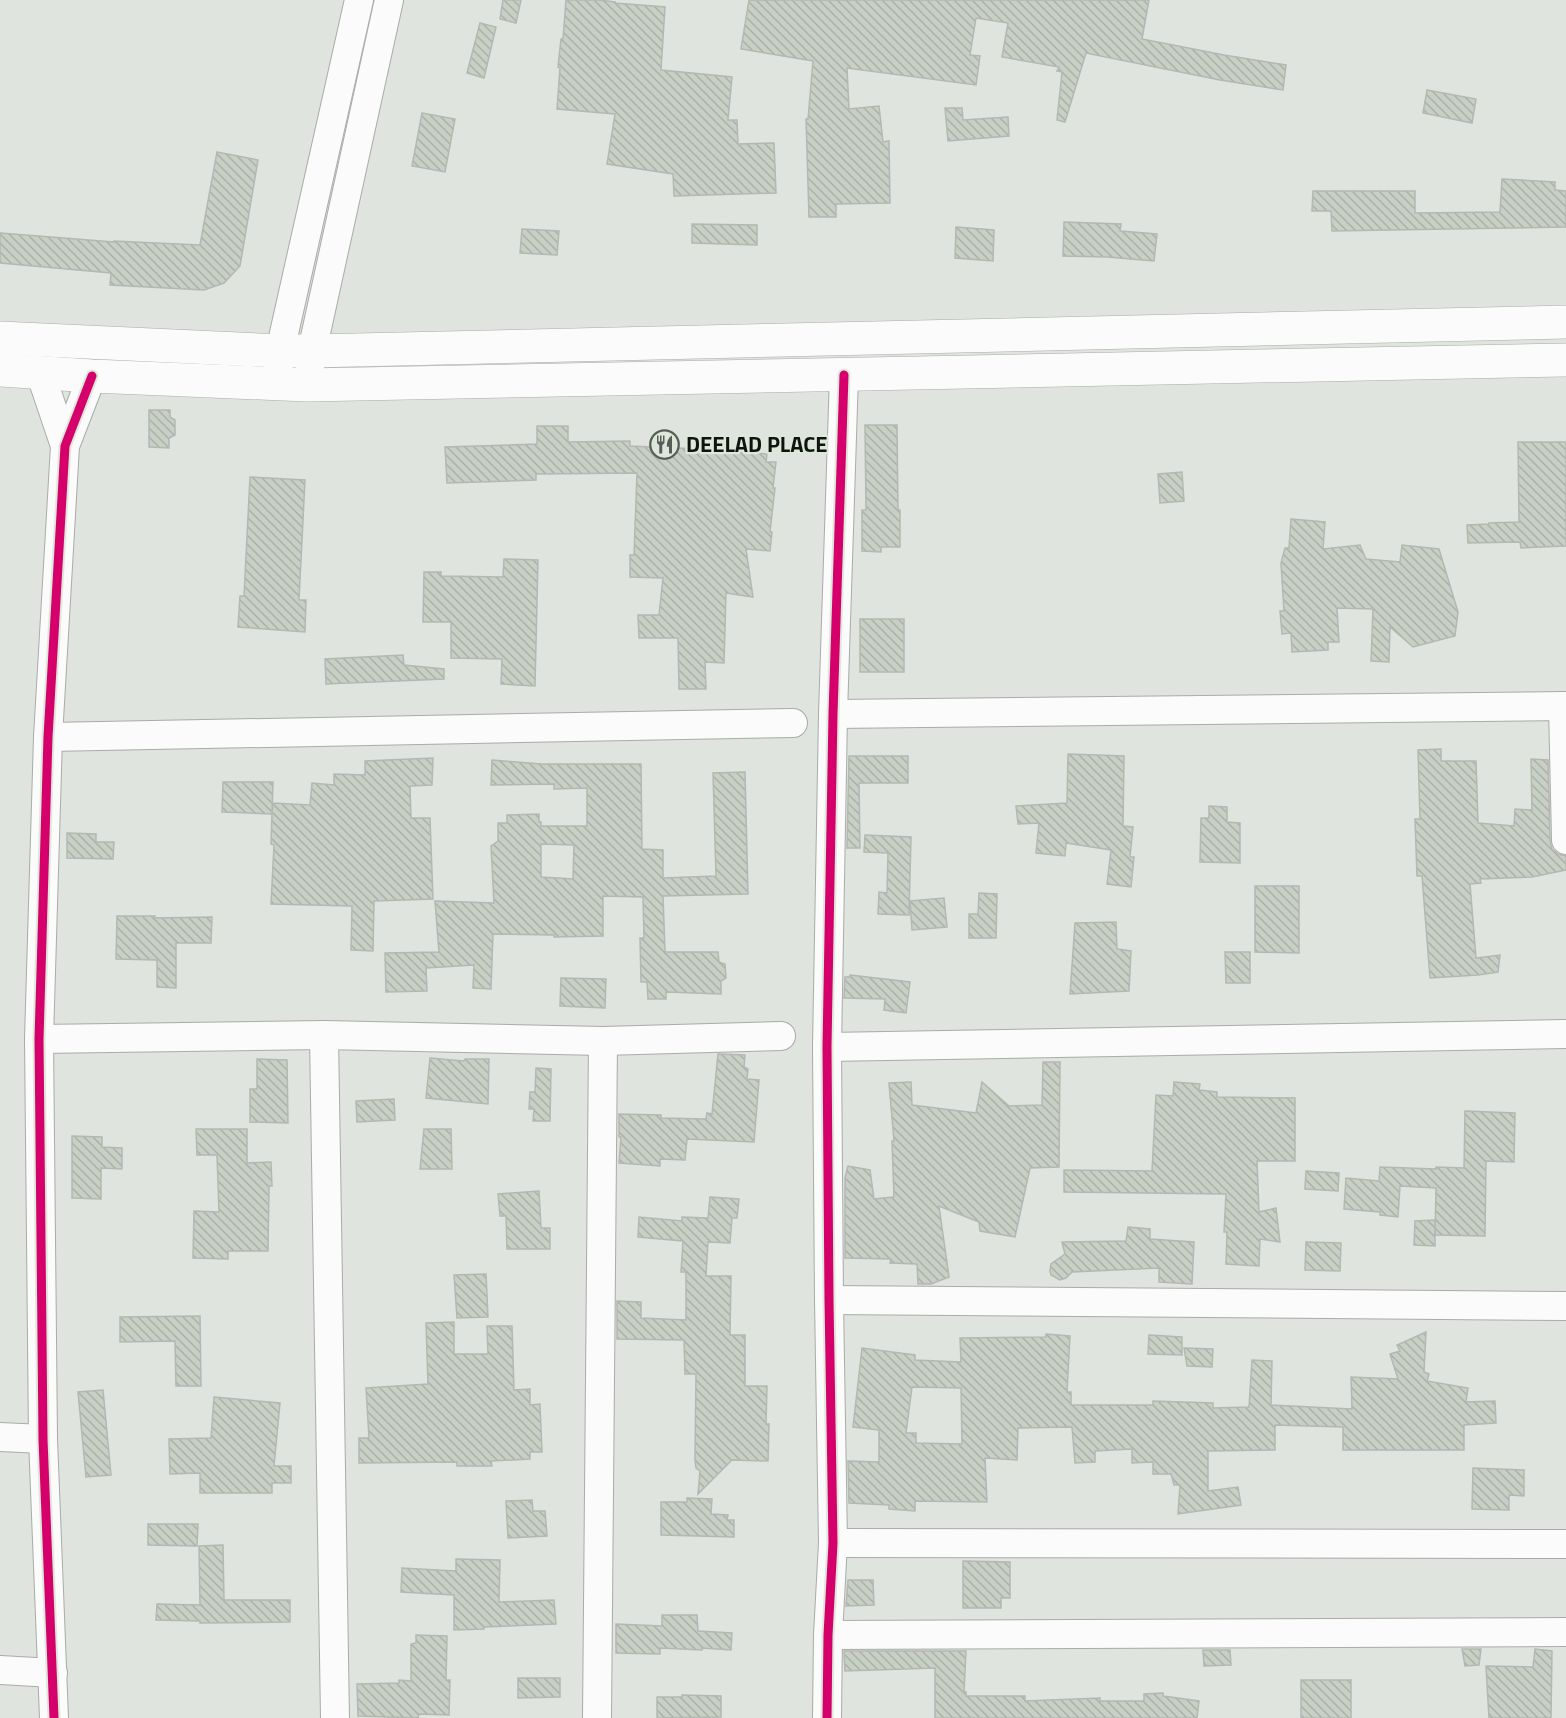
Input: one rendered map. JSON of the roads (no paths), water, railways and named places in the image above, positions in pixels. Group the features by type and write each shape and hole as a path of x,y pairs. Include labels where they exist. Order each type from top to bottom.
{"main road":[{"path":"0,338 296,351 1566,322"},
{"path":"0,370 292,385 1566,360"}],"street":[{"path":"292,385 296,351 359,0"},
{"path":"296,351 389,0"},
{"path":"40,372 65,446"},
{"path":"826,1718 833,1543 827,1047 833,714 844,375"},
{"path":"54,1718 43,1439 39,1039 48,737 65,446 92,376"},
{"path":"833,714 1564,706 1566,840"},
{"path":"48,737 793,723"},
{"path":"827,1047 1566,1034"},
{"path":"39,1039 324,1035 603,1041 781,1036"},
{"path":"324,1035 334,1718"},
{"path":"597,1718 603,1041"},
{"path":"829,1300 1566,1306"},
{"path":"0,1437 43,1439"},
{"path":"833,1543 1566,1544"},
{"path":"828,1635 1566,1632"},
{"path":"0,1670 53,1673"}],"place":[{"name":"DEELAD PLACE","path":"665,444"}]}
